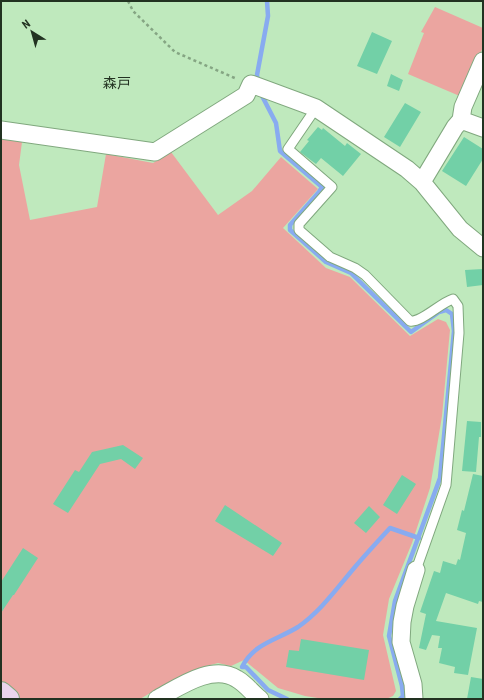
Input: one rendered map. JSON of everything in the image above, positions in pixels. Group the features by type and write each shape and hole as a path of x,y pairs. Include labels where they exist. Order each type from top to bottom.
{"street":[{"path":"422,182 455,127 461,120 463,106 483,61"},
{"path":"1,130 155,152 246,95 251,84 316,108 407,169 422,182 460,229 483,248"},
{"path":"461,120 483,128"},
{"path":"414,699 413,684 401,642 402,622 405,606 416,570"},
{"path":"157,699 206,674 224,673 238,679 260,699"},
{"path":"1,693 8,699"}],"lane":[{"path":"316,108 288,149 332,187 299,224 299,230 330,257 356,268 365,275 410,321 417,321 445,302 453,299 458,306 458,341 446,485 416,570"}],"path":[{"path":"128,1 133,11 175,52 251,84"}],"shaded area":[{"path":"435,7 483,28 483,47 462,97 408,74 424,33 421,32"},
{"path":"1,138 22,142 19,165 30,220 97,207 106,154 153,163 171,152 218,215 252,191 281,157 318,189 283,228 326,268 350,277 410,336 438,319 446,322 450,330 442,416 430,488 412,543 389,599 383,635 396,691 393,696 386,699 324,699 305,696 278,688 244,660 231,666 218,663 199,668 162,686 140,699 1,699"}],"building":[{"path":"372,32 392,41 377,74 357,66"},
{"path":"391,74 403,80 399,91 387,86"},
{"path":"405,103 421,112 400,147 384,137"},
{"path":"318,127 322,130 323,128 345,146 347,143 361,154 343,176 321,158 316,164 300,152 309,141 307,140"},
{"path":"464,137 483,149 483,159 466,186 442,171"},
{"path":"483,269 483,285 467,287 465,270"},
{"path":"467,421 481,422 481,437 479,437 476,472 462,471"},
{"path":"123,445 143,458 135,469 121,459 100,464 68,513 53,504 75,470 79,472 92,452"},
{"path":"473,474 483,476 483,602 479,601 478,604 446,593 436,621 477,628 468,675 454,673 455,667 439,663 442,648 438,648 440,636 432,635 426,650 419,648 426,614 420,612 434,571 440,573 443,561 456,565 458,559 460,560 466,533 457,530 462,510 464,511"},
{"path":"402,475 416,484 397,514 383,505"},
{"path":"225,505 282,543 273,556 215,521"},
{"path":"369,506 380,517 366,533 354,523"},
{"path":"23,548 38,558 1,613 1,582"},
{"path":"301,639 369,650 364,680 286,667 289,650 299,651"},
{"path":"471,677 483,679 483,699 467,699"}],"waterway":[{"path":"258,82 257,75 268,16 267,1"},
{"path":"260,92 276,123 280,151 322,187 290,225 290,230 326,262 351,273 411,332 439,312 446,310 452,314 454,331 440,478 395,601 389,636 402,686 403,696 400,699"},
{"path":"287,699 268,690 246,667 242,667 247,659 259,647 298,627 314,614 390,528 419,538"}],"district":[{"name":"森戸","path":"117,83"}]}
